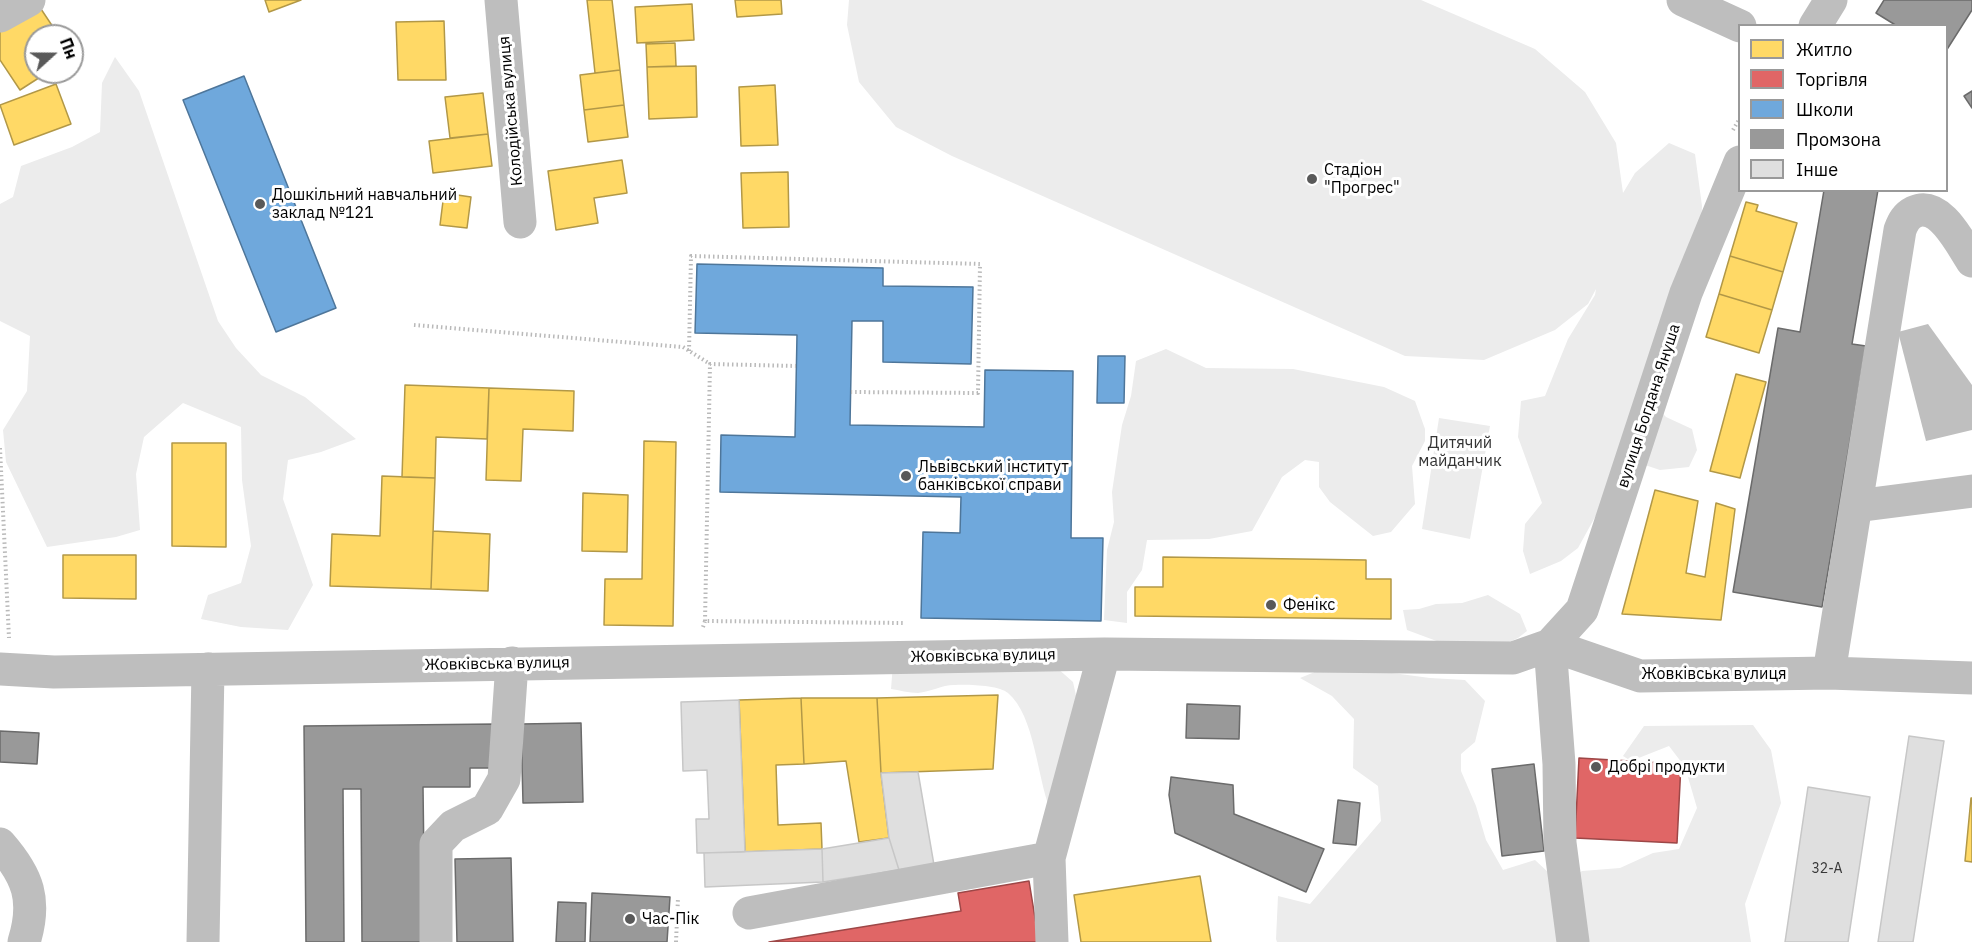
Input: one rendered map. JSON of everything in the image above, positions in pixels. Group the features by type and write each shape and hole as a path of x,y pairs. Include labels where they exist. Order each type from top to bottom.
{"street":[{"path":"0,16 29,0"},
{"name":"Колодійська вулиця","path":"501,0 520,222"},
{"path":"1683,0 1738,25"},
{"path":"1816,24 1831,0"},
{"name":"вулиця Богдана Януша","path":"1550,645 1582,610 1734,150"},
{"path":"1829,673 1903,221 1910,214 1919,210 1928,210 1937,214 1944,220 1972,261"},
{"path":"1856,506 1972,491"},
{"path":"1550,645 1559,764 1560,843 1573,942"},
{"name":"Жовківська вулиця","path":"5,655 54,672 1104,654 1513,658 1550,645 1640,676 1829,673 1965,678"},
{"path":"1052,942 1049,858 1104,654"},
{"path":"436,942 436,844 453,826 487,809 504,779 512,663"},
{"path":"203,942 208,669"},
{"path":"0,844 17,864 29,892 30,922 24,942"},
{"path":"749,913 1049,858"}],"path":[{"path":"1734,150 1738,129"},
{"path":"689,351 691,256 980,264 978,393 851,392"},
{"path":"414,325 683,347 710,364 796,366"},
{"path":"700,634 705,621 710,364"},
{"path":"0,448 5,655"},
{"path":"705,621 899,621 908,624"},
{"path":"676,942 678,898"}],"green space":[{"name":"Стадіон \"Прогрес\"","path":"849,0 1421,0 1535,49 1585,92 1616,143 1623,193 1635,173 1669,143 1695,154 1702,206 1701,230 1650,400 1666,417 1692,429 1697,450 1689,467 1660,470 1645,465 1600,508 1578,548 1561,561 1530,574 1523,551 1525,524 1542,503 1518,437 1521,401 1545,396 1568,339 1595,295 1596,289 1588,304 1555,330 1484,360 1405,356 952,156 896,127 859,82 847,25"},
{"path":"115,57 139,91 218,321 236,348 261,375 305,397 356,439 321,452 288,460 283,499 313,585 288,630 241,627 201,619 208,595 241,583 251,546 242,480 241,427 183,403 144,437 136,474 140,530 116,537 47,547 6,462 3,430 27,391 30,336 0,321 0,204 13,197 21,166 72,147 100,132 102,83"},
{"path":"1166,349 1206,368 1293,369 1384,387 1415,401 1425,429 1425,441 1412,466 1415,504 1391,532 1373,536 1330,502 1319,487 1319,462 1305,460 1282,477 1252,531 1209,539 1147,540 1142,570 1127,592 1127,623 1104,620 1107,550 1114,522 1112,492 1122,425 1131,396 1136,361"},
{"name":"Дитячий майданчик","path":"1439,418 1490,426 1470,539 1422,529"},
{"path":"1488,595 1520,614 1527,631 1493,650 1450,646 1407,630 1403,610 1419,609 1436,604 1462,603"},
{"path":"1048,660 1073,682 1077,700 1050,809 1030,731 1017,703 1008,693 990,687 966,685 950,685 918,693 891,689 893,664"},
{"path":"1332,665 1430,678 1465,680 1485,701 1475,742 1461,754 1461,771 1476,806 1486,840 1503,870 1535,860 1562,885 1582,871 1620,868 1653,853 1679,849 1697,808 1685,767 1669,746 1631,761 1623,756 1644,726 1753,725 1771,750 1781,803 1745,904 1751,942 1277,942 1278,896 1310,904 1381,821 1378,786 1353,768 1354,719 1332,696 1300,678"}],"shaded area":[{"path":"1928,324 1972,385 1972,430 1926,441 1898,332"}],"building: Житло":[{"path":"265,0 301,0 269,12"},
{"path":"587,0 612,0 620,70 595,73"},
{"path":"735,0 781,0 782,14 737,17"},
{"path":"37,3 51,24 24,24 24,84 29,84 20,90 0,60 0,27"},
{"path":"692,4 694,40 637,43 635,7"},
{"path":"444,21 446,80 398,80 396,22"},
{"path":"675,43 676,66 647,67 646,44"},
{"path":"696,66 697,117 649,119 647,67"},
{"path":"620,70 624,105 584,110 580,75"},
{"path":"56,84 71,124 14,145 0,105"},
{"path":"775,85 778,145 741,146 739,87"},
{"path":"483,93 488,134 450,138 445,97"},
{"path":"624,105 628,137 588,142 584,110"},
{"path":"488,134 492,166 433,173 429,141"},
{"path":"622,160 627,193 594,198 598,223 556,230 548,171"},
{"path":"788,172 789,227 743,228 741,173"},
{"path":"444,193 471,197 467,228 440,225"},
{"path":"1746,202 1758,205 1756,211 1797,223 1783,272 1730,256"},
{"path":"1730,256 1783,272 1772,310 1719,294"},
{"path":"1719,294 1772,310 1759,353 1706,337"},
{"path":"1736,374 1766,382 1740,478 1710,471"},
{"path":"405,385 489,388 487,439 436,437 435,478 402,477"},
{"path":"489,388 574,391 573,431 523,429 521,481 486,480"},
{"path":"644,441 676,442 673,626 604,625 605,579 642,579"},
{"path":"172,443 226,443 226,547 172,546"},
{"path":"382,476 435,478 431,589 330,586 332,534 380,536"},
{"path":"1655,490 1698,501 1686,573 1705,577 1716,503 1735,509 1721,620 1622,614"},
{"path":"583,493 628,495 627,552 582,551"},
{"path":"433,531 490,534 488,591 431,589"},
{"path":"63,555 136,555 136,599 63,598"},
{"path":"1163,557 1366,560 1366,579 1391,579 1391,619 1135,616 1135,587 1163,587"},
{"path":"998,695 993,769 881,773 877,698"},
{"path":"801,698 804,764 776,765 778,825 821,823 822,849 745,852 739,700"},
{"path":"801,698 877,698 881,773 889,838 859,842 846,761 804,764"},
{"path":"1972,798 1972,862 1965,861"},
{"path":"1200,876 1211,942 1081,942 1074,895"}],"building: Торгівля":[{"path":"1579,758 1681,764 1677,843 1575,838"},
{"path":"1029,881 1039,942 769,942 961,911 958,893"}],"building: Школи":[{"name":"Дошкільний навчальний заклад №121","path":"244,76 336,308 276,332 183,100"},
{"path":"697,264 883,268 883,286 973,287 971,364 883,362 883,321 852,321 850,425 984,427 985,370 1073,371 1071,538 1103,538 1101,621 921,618 923,532 960,533 961,497 720,492 721,435 795,437 797,335 695,333"},
{"path":"1098,356 1125,356 1124,403 1097,403"}],"building: Промзона":[{"path":"1884,0 1972,0 1972,10 1948,48 1948,24 1894,24 1876,13"},
{"path":"1972,91 1972,108 1964,96"},
{"path":"1824,192 1878,192 1852,344 1866,346 1822,607 1733,592 1778,328 1800,332"},
{"path":"1187,704 1240,706 1239,739 1186,738"},
{"path":"581,723 583,802 523,803 521,724"},
{"path":"497,724 497,768 470,768 470,787 423,787 425,942 362,942 361,789 343,789 344,942 306,942 304,726"},
{"path":"0,731 39,733 37,764 0,762"},
{"path":"1534,764 1544,851 1502,856 1492,769"},
{"path":"1171,777 1233,785 1234,814 1324,849 1306,892 1175,833 1169,795"},
{"path":"1338,800 1360,803 1356,845 1333,843"},
{"path":"511,858 513,942 457,942 455,859"},
{"name":"Час-Пік","path":"592,893 670,897 667,942 590,942"},
{"path":"558,902 586,903 585,942 556,942"}],"building: Інше":[{"path":"739,700 745,852 697,853 696,819 709,819 707,770 683,771 681,702"},
{"path":"1909,736 1944,741 1913,942 1878,942"},
{"path":"918,772 934,865 899,870 889,838 881,773"},
{"path":"1808,787 1870,797 1848,942 1785,942"},
{"path":"889,838 899,870 823,882 822,849"},
{"path":"822,849 823,882 705,887 704,853"}],"place":[{"name":"Стадіон \"Прогрес\"","path":"1312,179"},
{"name":"Дошкільний навчальний заклад №121","path":"260,204"},
{"name":"Львівський інститут банківської справи","path":"906,476"},
{"name":"Фенікс","path":"1271,605"},
{"name":"Добрі продукти","path":"1596,767"},
{"name":"Час-Пік","path":"630,919"}]}
